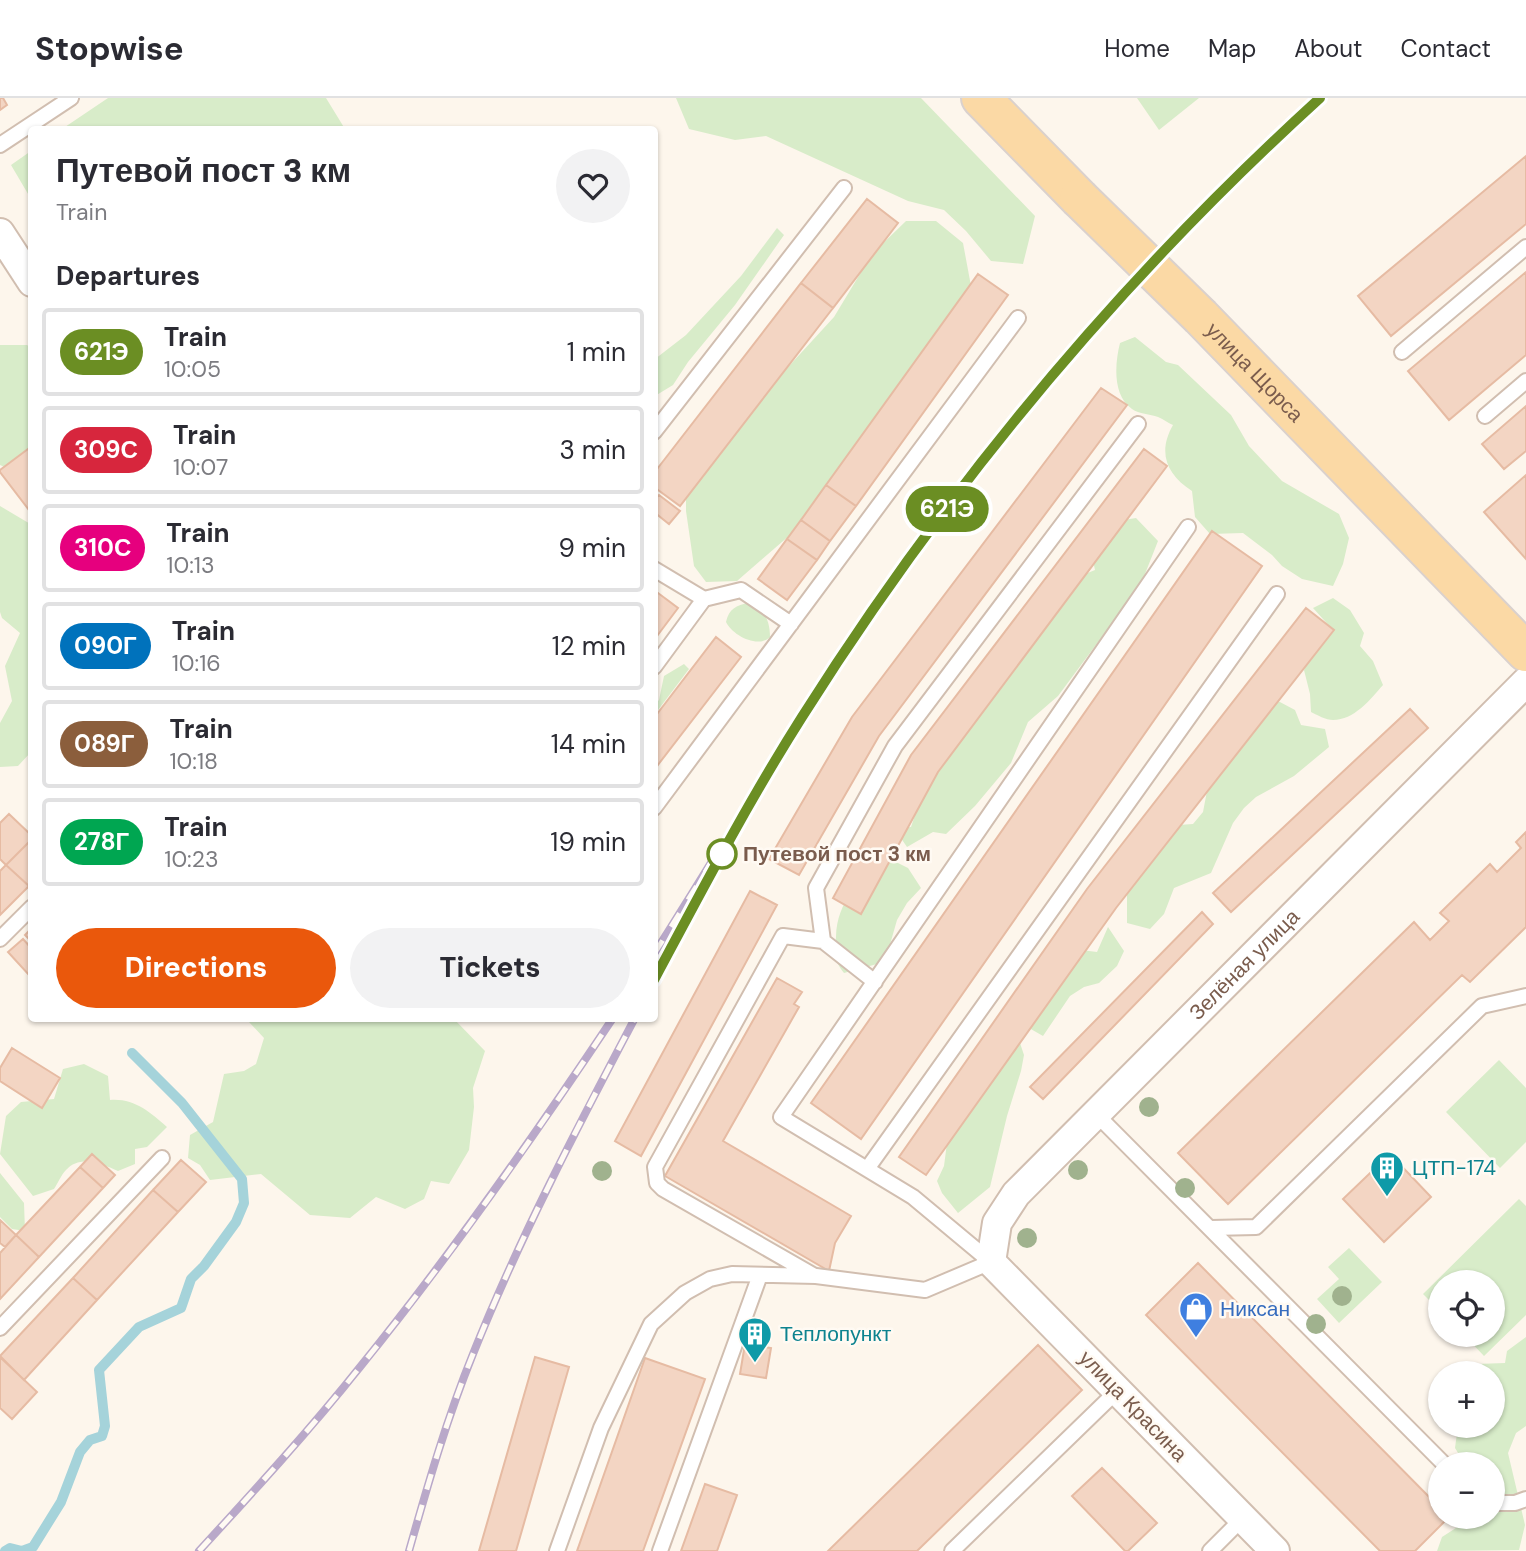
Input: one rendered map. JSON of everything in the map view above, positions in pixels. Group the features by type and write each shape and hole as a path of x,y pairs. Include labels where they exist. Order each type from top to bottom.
{"main road":[{"name":"улица Щорса","path":"981,98 1201,317 1526,652"}],"street":[{"path":"0,233 28,276"},
{"name":"Зелёная улица","path":"991,1262 997,1223 1016,1194 1526,682"},
{"name":"улица Красина","path":"991,1262 1275,1551"}],"lane":[{"path":"29,126 71,98"},
{"path":"0,145 28,126"},
{"path":"658,427 844,188"},
{"path":"1402,352 1526,247"},
{"path":"658,803 1018,317"},
{"path":"1485,416 1526,381"},
{"path":"823,941 816,888 895,746 1138,424"},
{"path":"557,1551 601,1428 651,1324 685,1293 710,1279 732,1274 816,1276 925,1290 991,1262 913,1196 782,1117 1188,527"},
{"path":"658,571 704,599"},
{"path":"658,662 704,599 741,590 792,624"},
{"path":"867,1169 1277,594"},
{"path":"0,939 28,910"},
{"path":"816,1276 663,1189 657,1183 654,1173 657,1160 783,936 823,941 876,982"},
{"path":"1211,1228 1256,1227 1482,1006 1526,996"},
{"path":"1096,1114 1432,1452"},
{"path":"0,1328 162,1158"},
{"path":"660,1551 760,1275"},
{"path":"952,1551 1117,1391"},
{"path":"1505,1503 1526,1499"},
{"path":"1210,1551 1243,1518"}],"green space":[{"path":"108,98 326,98 343,126 66,126"},
{"path":"676,98 921,98 1035,216 1023,264 991,261 944,210 908,201 766,136 735,140 689,129"},
{"path":"1137,98 1199,98 1159,130"},
{"path":"28,153 28,194 11,165"},
{"path":"906,221 936,221 963,243 971,286 939,327 853,455 797,529 737,581 706,582 694,566 686,494 746,413 834,317 872,254"},
{"path":"777,228 784,235 735,305 688,362 673,385 658,394 658,357 686,335 741,276"},
{"path":"1135,337 1166,362 1178,365 1231,415 1249,446 1282,481 1339,514 1349,538 1343,564 1333,586 1302,579 1243,533 1210,534 1195,517 1192,491 1176,478 1165,454 1168,435 1173,425 1132,409 1121,396 1118,387 1116,369 1120,343"},
{"path":"0,345 27,345 28,461 9,469 0,465"},
{"path":"0,506 28,523 28,755 18,766 0,767 0,723 12,701 5,666 20,633 2,618"},
{"path":"1136,518 1158,541 1141,584 1058,696 1028,722 1011,763 975,806 946,834 933,832 907,847 894,828 911,827 922,794 1063,583 1095,570 1090,547 1099,524"},
{"path":"1333,598 1350,610 1364,633 1360,646 1373,661 1383,685 1355,713 1333,720 1311,712 1304,670 1315,649 1333,630 1313,608"},
{"path":"749,603 763,612 768,621 770,637 765,640 752,641 739,636 726,622 734,608"},
{"path":"684,664 689,669 658,710 658,701 664,676"},
{"path":"1278,701 1295,710 1301,725 1325,729 1329,747 1294,776 1256,797 1244,808 1233,823 1211,873 1174,888 1164,914 1150,929 1127,923 1127,891 1164,826 1193,824 1203,812 1207,791"},
{"path":"884,856 908,868 921,888 907,903 897,920 889,948 877,964 844,973 836,960 835,952 837,924 841,912 851,892"},
{"path":"1108,927 1124,951 1117,966 1099,983 1084,987 1070,996 1043,1036 1029,1028 1081,950 1097,952"},
{"path":"249,1022 457,1022 485,1051 473,1088 474,1107 469,1150 449,1184 431,1181 424,1199 405,1209 376,1197 350,1218 310,1215 261,1174 210,1180 200,1165 188,1158 190,1135 213,1122 224,1074 244,1071 256,1064 264,1038"},
{"path":"1019,1040 1024,1055 1021,1071 990,1187 958,1213 942,1193 937,1181 944,1166 947,1143"},
{"path":"1499,1060 1526,1088 1526,1142 1500,1168 1446,1112"},
{"path":"84,1064 108,1076 110,1100 134,1104 148,1111 167,1127 147,1147 135,1149 135,1164 118,1171 92,1162 78,1162 66,1170 54,1189 33,1196 0,1154 6,1116 21,1102 54,1099 63,1069"},
{"path":"0,1173 24,1203 25,1231 12,1229 0,1217"},
{"path":"1519,1199 1526,1206 1526,1315 1505,1336 1505,1270 1447,1270"},
{"path":"1349,1248 1382,1282 1339,1323 1317,1299 1339,1279 1328,1267"},
{"path":"1526,1337 1526,1426 1516,1433 1508,1453 1525,1525 1519,1550 1437,1551 1442,1537 1454,1529 1505,1529 1505,1452 1458,1452 1455,1448 1456,1438 1505,1438 1507,1351"},
{"path":"1475,1347 1493,1347 1484,1356"}],"building":[{"path":"0,98 3,98 7,105 0,110"},
{"path":"1526,156 1526,224 1391,336 1358,296"},
{"path":"867,199 898,223 833,308 801,283"},
{"path":"1526,272 1526,355 1449,420 1408,371"},
{"path":"978,274 1008,295 856,506 826,485"},
{"path":"801,283 833,308 680,506 658,490 658,468"},
{"path":"1101,388 1127,405 879,736 799,875 769,859 852,717"},
{"path":"1526,406 1526,451 1504,469 1482,444"},
{"path":"28,449 28,509 0,472"},
{"path":"1144,449 1167,466 938,772 861,914 833,898 911,755"},
{"path":"1526,475 1526,559 1484,512"},
{"path":"826,485 856,506 830,541 801,520"},
{"path":"658,496 680,511 669,524 658,515"},
{"path":"801,520 830,541 817,560 787,539"},
{"path":"1212,531 1262,566 861,1139 811,1103"},
{"path":"787,539 817,560 787,600 758,579"},
{"path":"658,593 678,608 658,635"},
{"path":"1306,608 1334,630 1116,908 926,1175 899,1157 1087,889"},
{"path":"716,637 741,657 658,765 658,713"},
{"path":"1410,709 1428,728 1231,912 1213,893"},
{"path":"9,814 28,832 28,843 6,865 0,859 0,823"},
{"path":"1526,832 1526,927 1470,982 1462,975 1228,1204 1178,1153 1414,922 1430,940 1449,921 1440,913 1490,864 1497,872 1521,848 1516,842"},
{"path":"28,843 28,885 6,865"},
{"path":"6,865 28,887 0,915 0,871"},
{"path":"750,891 777,905 641,1156 615,1141"},
{"path":"1202,912 1213,924 1043,1099 1030,1087"},
{"path":"23,939 28,945 28,974 8,952"},
{"path":"777,978 802,992 794,1004 799,1007 723,1141 851,1216 835,1243 829,1271 665,1176"},
{"path":"12,1048 60,1078 42,1108 0,1081 0,1068"},
{"path":"92,1154 115,1175 103,1188 80,1167"},
{"name":"ЦТП-174","path":"1390,1154 1431,1197 1384,1242 1343,1199"},
{"path":"181,1160 206,1182 178,1212 153,1190"},
{"path":"80,1167 103,1188 39,1257 16,1235"},
{"path":"153,1190 178,1212 97,1300 73,1278"},
{"path":"0,1220 16,1235 5,1247 0,1243"},
{"path":"16,1235 39,1257 0,1299 0,1253"},
{"path":"1198,1263 1428,1496 1428,1529 1437,1529 1415,1551 1380,1551 1146,1315"},
{"path":"73,1278 97,1300 24,1380 0,1356"},
{"name":"Теплопункт","path":"745,1344 771,1348 766,1378 740,1374"},
{"path":"1038,1345 1082,1390 917,1551 828,1551"},
{"path":"0,1357 37,1392 12,1419 0,1408"},
{"path":"535,1357 569,1367 516,1551 479,1551"},
{"path":"645,1358 705,1379 643,1551 577,1551"},
{"path":"1102,1468 1157,1523 1128,1551 1125,1551 1072,1496"},
{"path":"705,1484 737,1495 717,1551 681,1551"}],"waterway":[{"path":"5,1551 10,1548 22,1551 33,1547 61,1502 80,1452 90,1440 102,1436 105,1426 99,1370 139,1327 181,1308 191,1279 204,1266 236,1222 244,1203 242,1179 182,1103 132,1053"}],"railway":[{"path":"658,948 856,634 973,474 1065,360 1114,306 1214,199 1320,98"},
{"path":"658,973 684,925"},
{"path":"199,1551 301,1438 394,1325 491,1196 610,1022"},
{"path":"409,1551 446,1427 491,1311 549,1184 633,1022"}],"train":[{"name":"621Э","path":"658,973 760,787 802,717 928,532 1046,383 1160,254 1278,136 1320,98"}],"place":[{"name":"Путевой пост 3 км","path":"722,854"},
{"name":"ЦТП-174","path":"1387,1198"},
{"name":"Никсан","path":"1196,1339"},
{"name":"Теплопункт","path":"755,1364"}]}
